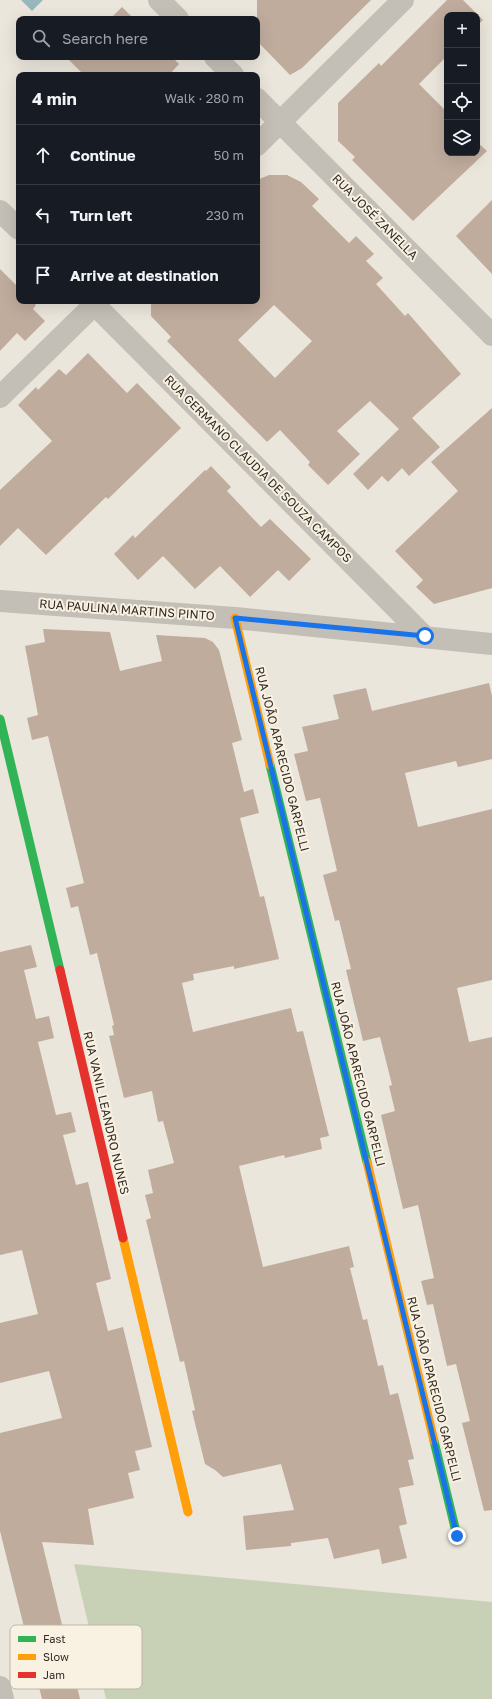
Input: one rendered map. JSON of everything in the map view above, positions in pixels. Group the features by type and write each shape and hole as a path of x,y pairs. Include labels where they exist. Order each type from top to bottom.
{"street":[{"path":"159,0 175,16"},
{"path":"260,142 403,0"},
{"path":"218,60 230,72"},
{"name":"RUA JOSÉ ZANELLA","path":"260,102 492,335"},
{"path":"0,211 16,227"},
{"path":"0,397 93,304"},
{"name":"RUA GERMANO CLAUDIA DE SOUZA CAMPOS","path":"97,304 425,636"},
{"name":"RUA PAULINA MARTINS PINTO","path":"0,600 235,618 425,636 492,644"},
{"name":"RUA JOÃO APARECIDO GARPELLI","path":"235,618 457,1536"},
{"name":"RUA VANIL LEANDRO NUNES","path":"0,719 188,1512"},
{"path":"0,1686 3,1699"}],"green space":[{"path":"74,1564 492,1602 492,1699 106,1699 104,1689 142,1689 142,1625 88,1625"}],"water":[{"path":"21,0 43,0 32,11"}],"building":[{"path":"257,0 371,0 302,68 290,75 260,44 260,16 257,16"},
{"path":"447,0 463,0 475,12 444,12 444,59 419,84 444,109 444,156 480,156 480,145 487,151 413,221 352,160 355,157 338,141 338,103 379,63 381,66"},
{"path":"122,7 131,16 113,16"},
{"path":"69,60 175,60 179,64 172,72 81,72"},
{"path":"269,175 287,175 301,182 319,199 312,206 349,243 356,236 374,254 366,261 383,278 376,284 405,316 408,313 461,374 412,418 440,447 409,476 402,468 388,482 382,476 368,490 353,474 399,429 370,401 337,431 360,454 328,485 308,465 310,462 280,430 267,442 167,341 171,337 151,316 151,304 260,304 260,179","holes":["274,305 312,341 275,378 238,340"]},
{"path":"492,200 492,274 456,236"},
{"path":"0,269 16,285 16,304 35,304 36,305 33,309 45,321 25,341 17,333 0,351"},
{"path":"88,353 127,393 137,383 181,428 108,499 106,497 46,555 18,528 0,546 0,490 52,441 18,405 36,387 38,390 59,369 66,375"},
{"path":"492,408 492,588 434,604 416,587 423,580 395,551 458,491 431,462"},
{"path":"211,466 231,487 227,491 261,527 270,519 311,559 289,581 278,570 250,597 220,566 195,589 163,556 138,580 114,554 133,535 135,538 205,470 206,471"},
{"path":"43,629 110,632 120,671 162,661 156,635 205,638 213,642 219,650 242,740 232,743 244,792 253,789 259,813 240,818 260,897 264,896 279,959 234,969 234,966 193,974 194,980 182,983 193,1032 291,1008 297,1032 303,1031 329,1136 320,1138 322,1149 285,1158 284,1155 239,1166 263,1267 349,1246 354,1267 350,1268 363,1320 367,1319 378,1366 383,1365 390,1395 398,1393 414,1459 408,1460 414,1485 399,1488 407,1524 399,1526 407,1558 382,1564 379,1549 334,1559 328,1538 291,1543 291,1546 246,1550 243,1516 294,1510 281,1464 223,1477 205,1464 192,1411 195,1410 184,1361 180,1362 146,1220 151,1218 145,1195 153,1193 148,1170 174,1163 163,1121 158,1122 152,1091 124,1098 109,1036 114,1035 112,1026 114,1025 97,953 90,955 78,906 71,908 66,888 84,883 48,736 32,740 27,718 38,715 25,646 45,642"},
{"path":"489,683 492,696 492,759 458,767 456,761 405,773 418,827 492,809 492,980 457,988 469,1042 492,1037 492,1510 484,1511 462,1423 470,1421 456,1364 447,1366 433,1304 427,1305 421,1281 434,1278 418,1205 403,1209 381,1115 395,1111 389,1086 392,1085 380,1037 363,1041 346,970 351,969 339,920 335,921 323,875 337,871 320,798 306,801 294,754 308,751 302,727 339,719 333,695 366,688 372,711"},
{"path":"31,945 37,967 24,970 36,1019 49,1016 54,1038 38,1042 56,1115 71,1112 76,1132 63,1135 76,1185 88,1182 111,1279 96,1283 108,1331 123,1327 152,1447 135,1451 140,1470 128,1473 134,1498 88,1509 94,1545 42,1542 62,1625 24,1625 0,1531 0,1433 62,1418 49,1371 0,1383 0,1323 38,1314 22,1250 0,1255 0,952"},
{"path":"40,1689 78,1689 80,1699 42,1699"}],"traffic: fast":[{"path":"0,719 60,970"},
{"path":"270,765 367,1162"},
{"path":"434,1441 457,1536"}],"traffic: slow":[{"path":"235,618 270,765"},
{"path":"367,1162 434,1441"},
{"path":"123,1238 188,1512"}],"traffic: jam":[{"path":"60,970 123,1238"}],"route":[{"path":"425,636 235,618 457,1536"}]}
